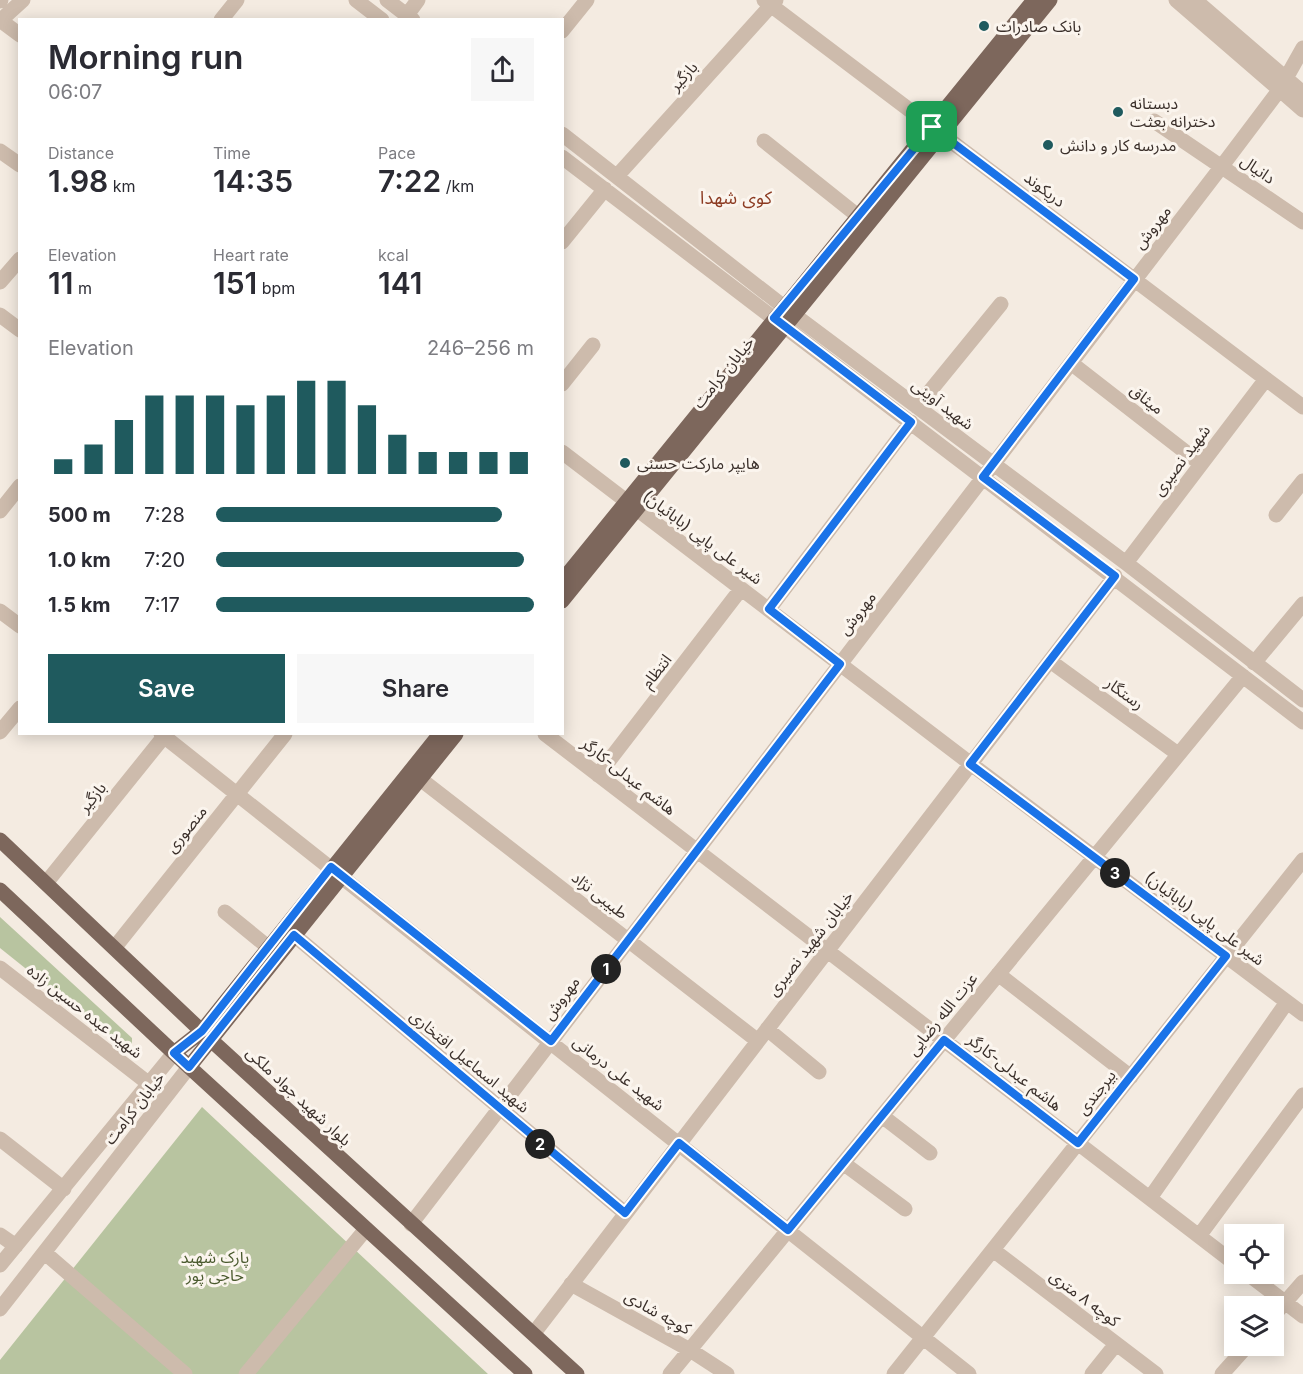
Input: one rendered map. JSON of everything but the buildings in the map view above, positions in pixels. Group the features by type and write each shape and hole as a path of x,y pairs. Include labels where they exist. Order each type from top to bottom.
{"main road":[{"name":"خیابان کرامت","path":"784,316 858,216 937,131 1034,0"},
{"name":"خیابان کرامت","path":"564,598 632,504 784,316 937,131 1050,0"},
{"name":"خیابان کرامت","path":"564,579 632,504"},
{"name":"خیابان کرامت","path":"174,1053 206,1036 294,935 336,871 439,735"},
{"name":"خیابان کرامت","path":"189,1067 206,1036 268,947 455,735"},
{"name":"بلوار شهید جواد ملکی","path":"0,840 206,1036 577,1374"},
{"path":"0,890 189,1067 525,1374"}],"street":[{"path":"18,34 0,21 22,0"},
{"path":"223,18 237,0"},
{"path":"356,0 379,18"},
{"path":"387,0 410,17 418,0"},
{"path":"564,29 587,0"},
{"path":"1176,0 1283,84 1303,93"},
{"path":"1195,0 1283,84 1303,110"},
{"name":"دریکوند","path":"770,2 1303,407"},
{"name":"بازگیر","path":"617,176 770,2"},
{"name":"مهروش","path":"411,1224 1222,166 1283,84 1303,48"},
{"name":"دانیال","path":"1154,121 1303,222"},
{"name":"شهید آوینی","path":"564,136 617,176 784,316"},
{"path":"764,141 858,216"},
{"path":"0,151 18,164"},
{"name":"شهید آوینی","path":"564,158 784,316 914,415 983,477 1303,722"},
{"path":"564,240 605,189"},
{"path":"0,282 18,261"},
{"path":"769,609 914,415 1001,304"},
{"path":"0,315 18,328"},
{"path":"564,381 593,345"},
{"name":"میثاق","path":"1071,363 1201,464"},
{"name":"شهید نصیری","path":"1126,563 1266,379"},
{"name":"شهید آوینی","path":"914,415 993,464 1303,700"},
{"name":"شیر علی پاپی (بابائیان)","path":"564,453 970,764 1303,1014"},
{"path":"1276,514 1303,481"},
{"path":"0,511 18,488"},
{"name":"خیابان شهید نصیری","path":"534,1333 1115,576"},
{"name":"انتظام","path":"598,775 741,589"},
{"path":"1254,663 1303,604"},
{"path":"0,611 18,624"},
{"name":"رستگار","path":"1050,661 1178,754"},
{"name":"عزت الله رضایی","path":"670,1374 1243,676"},
{"path":"0,732 18,710"},
{"name":"بازگیر","path":"46,883 163,735"},
{"name":"شهید علی درمانی","path":"165,735 236,795 336,871 969,1374"},
{"name":"منصوری","path":"115,947 284,735"},
{"name":"هاشم عبدلی-کارگر","path":"546,735 1224,1255"},
{"name":"طبیبی نژاد","path":"419,778 628,940 762,1035 819,1072"},
{"name":"بیرجندی","path":"894,1374 1303,860"},
{"path":"225,912 268,947"},
{"name":"شهید اسماعیل افتخاری","path":"294,935 499,1110 625,1213"},
{"name":"شهید عبده حسین زاده","path":"0,968 148,1083"},
{"path":"999,974 1131,1077"},
{"path":"1149,1198 1287,1002"},
{"name":"خیابان کرامت","path":"0,1265 174,1053"},
{"name":"خیابان کرامت","path":"0,1309 189,1067"},
{"path":"1199,1236 1303,1095"},
{"path":"882,1116 930,1154"},
{"path":"0,1139 63,1189"},
{"path":"843,1163 905,1209"},
{"path":"246,1374 366,1228"},
{"path":"0,1235 16,1246"},
{"name":"کوچه ۸ متری","path":"993,1250 1156,1374"},
{"path":"45,1253 185,1374"},
{"path":"1285,1302 1303,1282"},
{"name":"کوچه شادی","path":"571,1284 690,1350 727,1374"},
{"path":"1261,1284 1303,1316"},
{"path":"1092,1374 1116,1344"},
{"path":"1222,1374 1238,1356"}],"green space":[{"path":"0,917 132,1038 132,1047 125,1048 0,948"},
{"name":"پارک شهید حاجی پور","path":"202,1107 488,1374 0,1374 0,1360"}],"place":[{"name":"بانک صادرات","path":"984,26"},
{"name":"دبستانه دخترانه بعثت","path":"1118,112"},
{"name":"مدرسه کار و دانش","path":"1048,145"},
{"name":"هایپر مارکت حسنی","path":"625,463"}],"district":[{"name":"کوی شهدا","path":"736,197"}],"route":[{"path":"932,127 1134,279 983,477 1115,576 970,764 1226,956 1131,1077 1078,1143 944,1040 788,1230 679,1143 625,1213 499,1110 294,935 189,1067 174,1053 202,1031 331,867 551,1041 840,664 769,609 911,422 774,318 932,127"}]}
